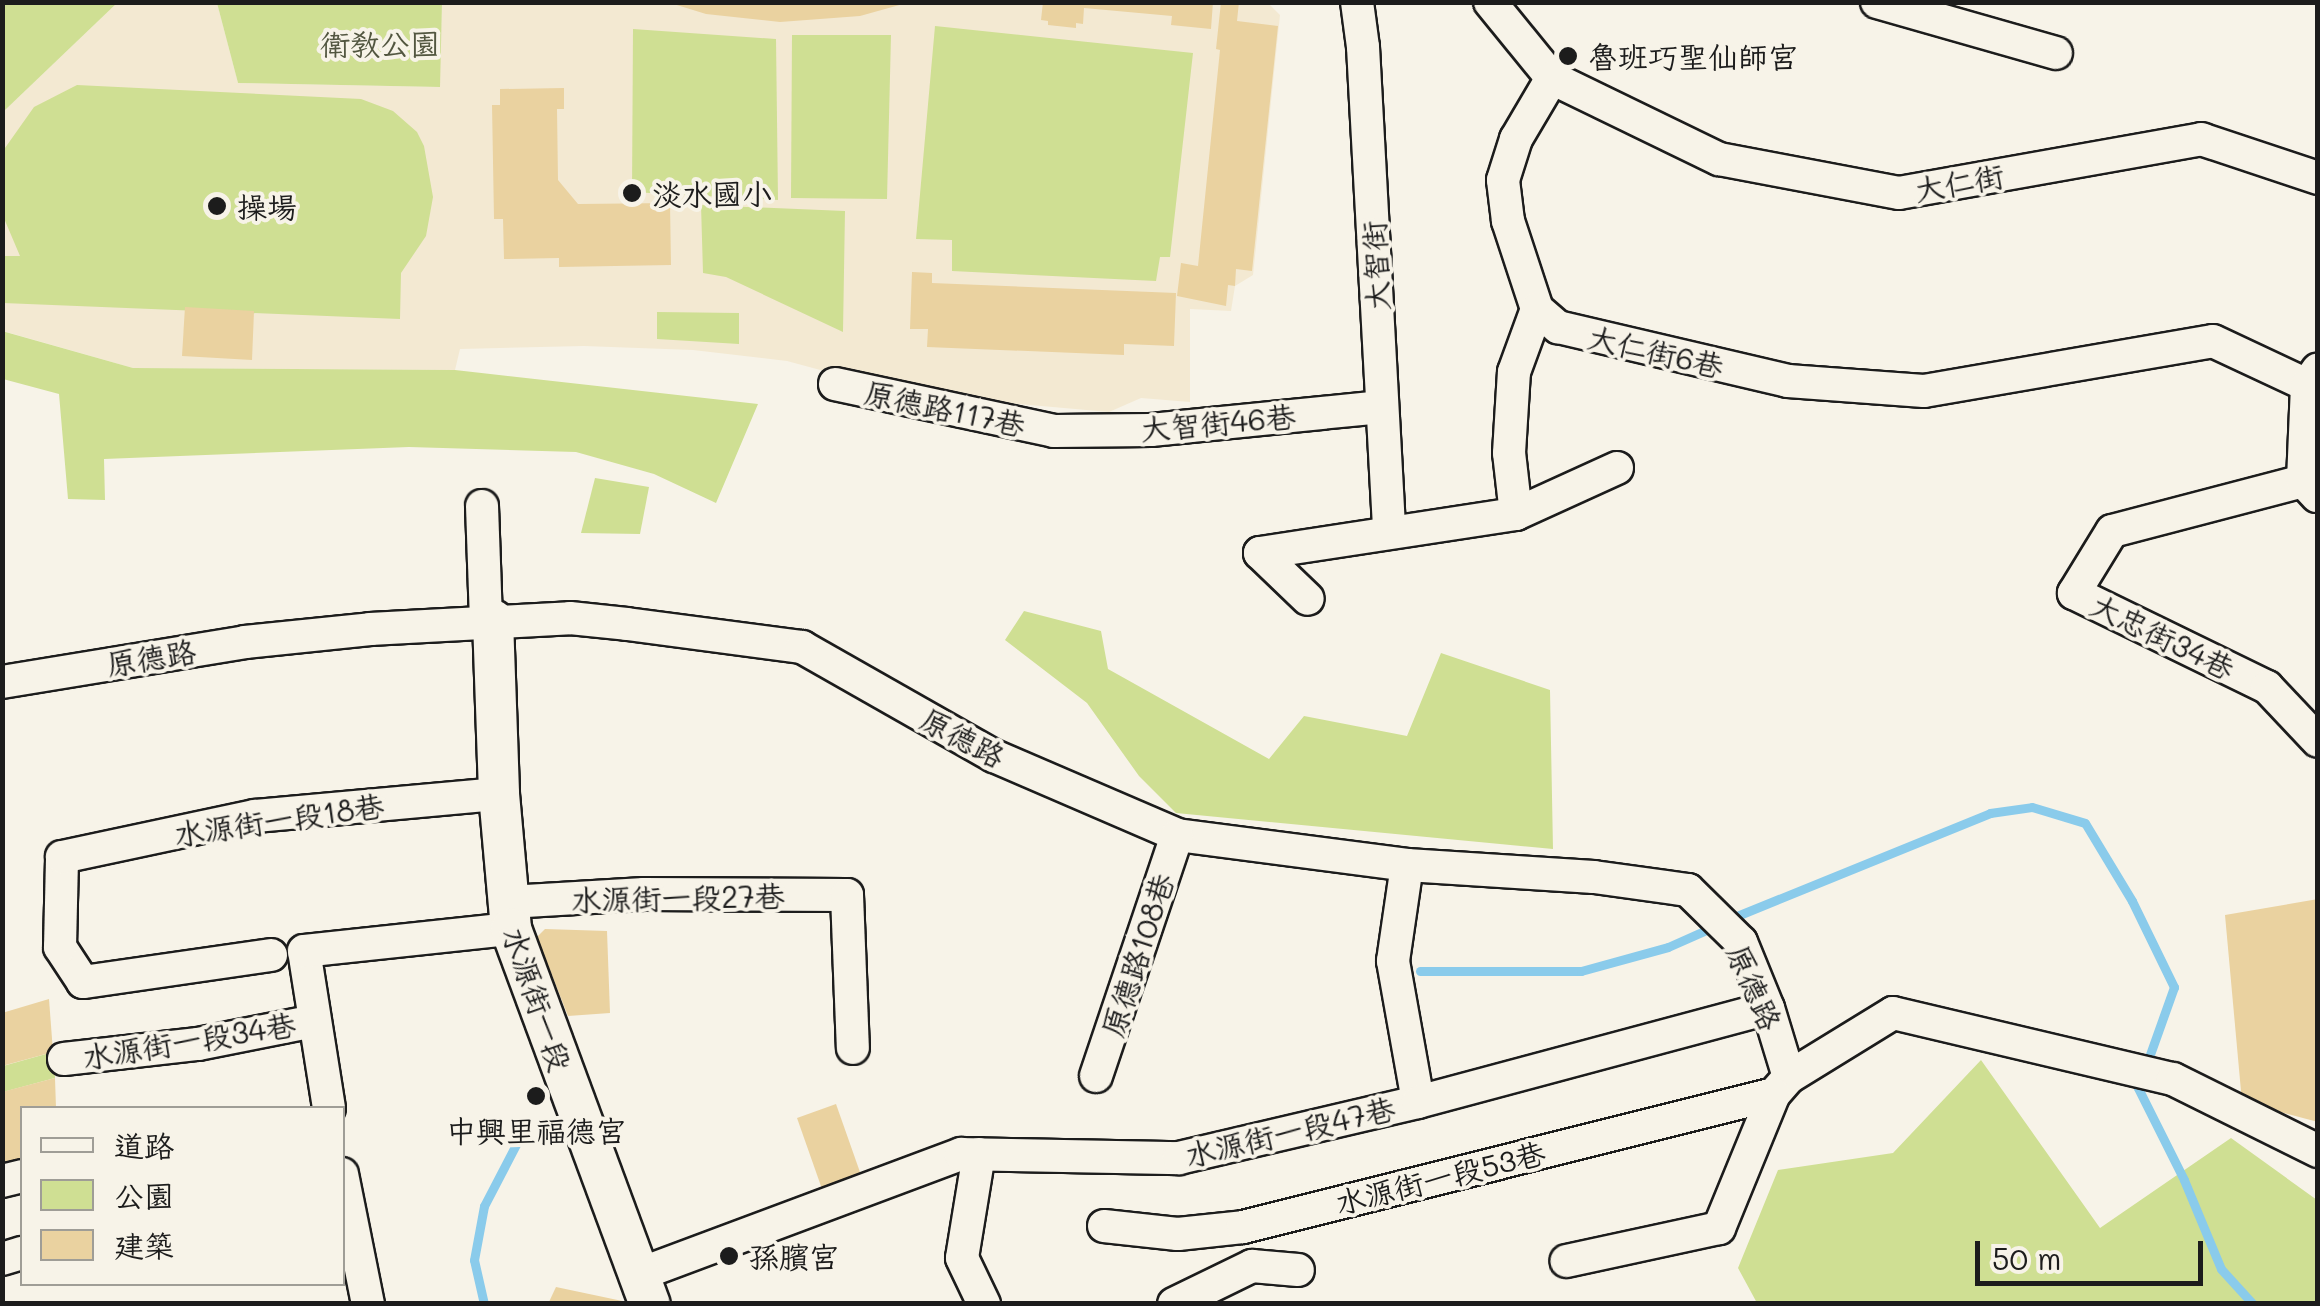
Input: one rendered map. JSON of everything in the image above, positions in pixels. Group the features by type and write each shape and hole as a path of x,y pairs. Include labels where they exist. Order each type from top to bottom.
{"street":[{"name":"大智街","path":"1357,2 1389,530"},
{"name":"大仁街","path":"1490,2 1552,78 1719,159 1899,193 2201,139 2318,178"},
{"path":"1878,2 2056,52"},
{"path":"1516,514 1509,453 1514,372 1537,309 1508,220 1502,180 1516,139 1552,78"},
{"name":"大仁街6巷","path":"1537,309 1558,328 1788,382 1924,391 2213,341 2312,378"},
{"path":"2310,489 2312,378"},
{"name":"原德路117巷","path":"835,384 1054,431"},
{"name":"大智街46巷","path":"1054,431 1151,430 1382,407"},
{"path":"1308,599 1260,553 1389,530 1516,514 1616,468"},
{"name":"大忠街34巷","path":"2310,489 2112,530 2074,594 2267,687 2318,741"},
{"path":"482,506 489,620"},
{"name":"原德路","path":"2,682 245,642 489,620 570,618 802,647 994,756 1177,835 1407,866 1594,878 1688,890 1741,942 1768,1008 1782,1085"},
{"name":"水源街一段","path":"489,620 510,916 645,1288"},
{"name":"水源街一段18巷","path":"270,955 82,982 60,947 62,857 255,816 499,794"},
{"name":"原德路108巷","path":"1096,1076 1177,835"},
{"path":"1407,866 1393,961 1418,1102"},
{"name":"水源街一段27巷","path":"314,1021 304,952 644,894 847,895 853,1048"},
{"name":"水源街一段47巷","path":"645,1288 961,1154 1179,1158 1418,1102 1768,1008"},
{"name":"水源街一段53巷","path":"1104,1226 1178,1234 1242,1227 1782,1085 1893,1014 2173,1079 2318,1151"},
{"path":"314,1021 330,1106"},
{"name":"水源街一段34巷","path":"64,1059 198,1044 314,1021"},
{"path":"1567,1261 1719,1228 1782,1085"},
{"path":"979,1154 972,1217 962,1258 984,1304"},
{"path":"346,1209 368,1304"},
{"path":"1242,1227 1252,1266"},
{"path":"1174,1304 1252,1266 1298,1270"}],"shaded area":[{"name":"淡水國小","path":"1267,2 1280,15 1253,275 1235,286 1231,311 1190,309 1190,402 1141,398 1109,412 984,401 887,388 787,361 693,350 584,346 460,349 455,370 133,368 3,331 3,112 117,3 217,3 238,83 439,87 442,3"}],"green space":[{"path":"3,2 117,2 117,3 3,112"},
{"name":"衛教公園","path":"217,3 442,3 440,87 238,83"},
{"path":"935,26 1193,53 1170,257 1160,257 1156,281 952,271 952,240 916,239"},
{"path":"633,29 776,39 778,200 632,192"},
{"path":"792,35 891,35 887,199 791,198"},
{"name":"操場","path":"77,85 361,99 393,111 417,132 424,146 433,197 426,236 401,273 400,319 3,303 3,256 20,256 3,216 5,148 34,107"},
{"path":"701,205 845,211 843,332 726,277 703,273"},
{"path":"657,312 739,313 739,344 657,339"},
{"path":"2,331 133,368 455,370 758,404 716,503 654,474 576,452 409,447 104,459 105,500 68,499 59,394 3,379"},
{"path":"595,478 649,487 640,534 581,533"},
{"path":"1024,611 1101,631 1108,669 1269,759 1304,716 1407,736 1441,653 1550,690 1553,849 1176,813 1139,776 1087,703 1005,640"},
{"path":"53,1052 55,1078 3,1092 3,1066"},
{"path":"1981,1060 2100,1228 2231,1138 2317,1200 2317,1303 1757,1303 1738,1268 1778,1170 1893,1153"}],"building":[{"path":"667,2 903,4 860,16 780,22 706,14"},
{"path":"1043,2 1213,2 1211,29 1171,25 1172,16 1084,8 1083,24 1076,23 1076,28 1048,25 1048,21 1041,20"},
{"path":"1221,2 1239,2 1237,21 1278,26 1252,271 1236,269 1235,286 1228,285 1226,306 1177,296 1181,263 1198,266 1220,50 1216,49"},
{"path":"564,88 564,109 557,109 558,180 578,204 670,203 671,265 559,267 559,258 504,259 503,219 494,219 492,105 500,105 500,89"},
{"path":"912,272 932,273 932,283 1176,293 1174,346 1124,344 1124,355 927,347 928,329 910,329"},
{"path":"185,307 254,311 252,360 182,356"},
{"path":"2318,899 2318,1122 2242,1102 2225,915"},
{"path":"545,929 607,931 610,1013 568,1016 537,937"},
{"path":"49,999 53,1052 2,1066 2,1013"},
{"path":"55,1078 56,1106 20,1106 20,1162 2,1166 2,1092"},
{"path":"836,1104 861,1175 822,1189 797,1118"},
{"path":"556,1287 627,1302 548,1304"}],"waterway":[{"path":"1727,920 1990,813 2032,807 2085,823 2132,901 2174,987 2138,1088 2184,1180 2221,1269 2253,1304"},
{"path":"1420,971 1581,971 1668,947 1713,927"},
{"path":"484,1304 474,1260 484,1206 521,1135"}],"place":[{"name":"魯班巧聖仙師宮","path":"1568,56"},
{"name":"淡水國小","path":"632,193"},
{"name":"操場","path":"217,206"},
{"name":"中興里福德宮","path":"536,1096"},
{"name":"孫臏宮","path":"729,1256"}]}
